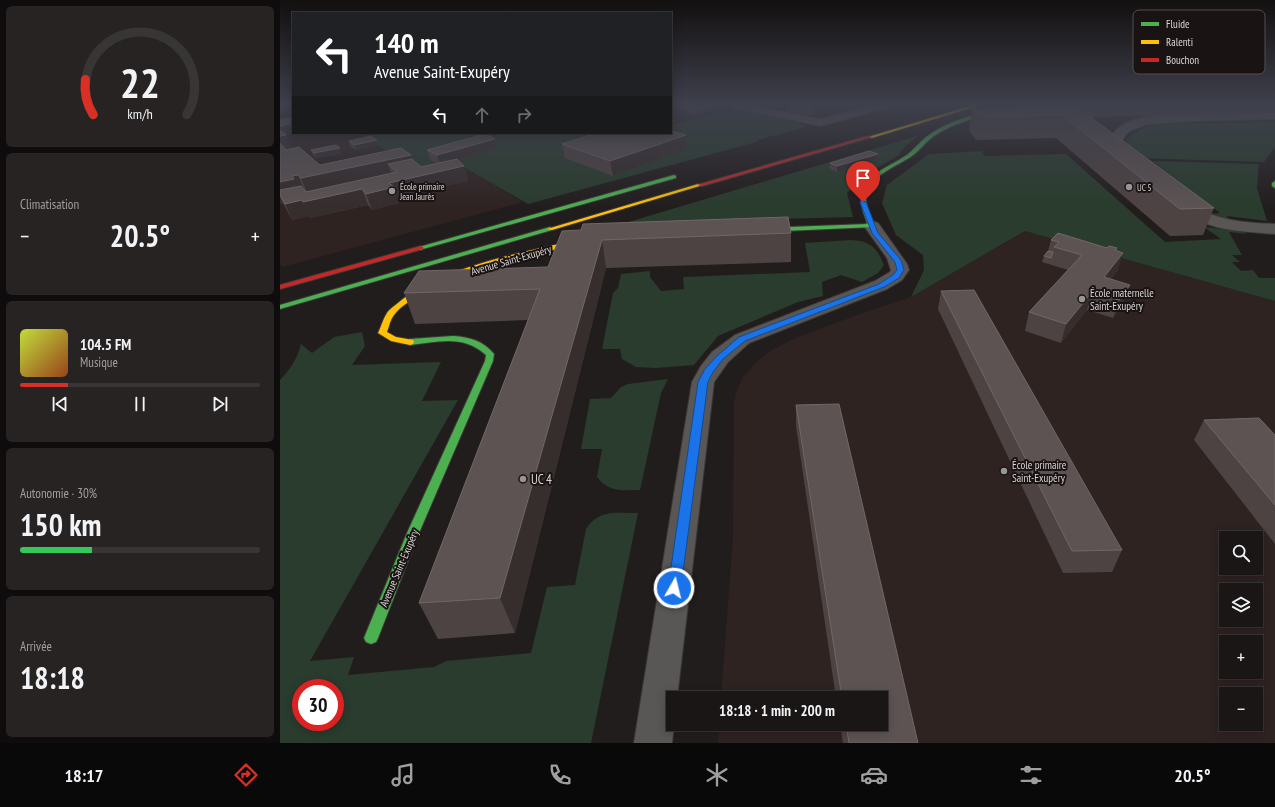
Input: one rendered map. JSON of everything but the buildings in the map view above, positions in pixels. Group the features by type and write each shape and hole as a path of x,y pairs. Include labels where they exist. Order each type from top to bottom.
{"main road":[{"path":"280,308 863,139"},
{"path":"752,230 872,226 863,202 867,186 875,176 911,155 928,139"},
{"path":"280,287 687,174"},
{"name":"Avenue Saint-Exupéry","path":"371,638 391,583 489,361 490,354 486,349 476,343 463,339 404,341 388,338 382,333 382,327 387,317 393,308 406,299 422,289 441,281 514,258 596,239"}],"street":[{"path":"1117,139 1117,148 1123,156 1140,169"},
{"path":"1171,192 1203,216 1213,221 1226,224 1275,229"},
{"path":"653,743 703,382 709,371 720,358 742,339 881,285 896,276 900,270 899,261 880,240 872,226"}],"shaded area":[{"name":"École primaire Jean Jaurès","path":"280,139 369,139 417,173 458,164 523,202 282,267 280,263"},
{"name":"École primaire Saint-Exupéry","path":"1025,231 1275,301 1275,743 718,743 719,731 888,731 888,691 722,691 733,538 734,405 736,392 743,377 767,353 798,337 911,297"}],"green space":[{"path":"369,139 762,139 757,140 760,141 528,204 458,164 417,173"},
{"path":"908,139 915,139 906,145 899,155 869,173 847,193 853,217 672,222 595,232"},
{"path":"1127,139 1275,139 1275,147 1264,162 1138,158 1130,152 1126,140"},
{"path":"982,151 985,156 1066,154 1165,242 1221,239 1204,227 1244,231 1246,234 1229,232 1242,255 1232,255 1240,262 1232,262 1241,271 1253,270 1259,278 1275,278 1275,301 1025,231 911,297 924,270 923,255 896,235 882,203 887,185 929,154"},
{"path":"1152,161 1259,164 1257,188 1267,221 1227,216 1229,222 1208,214 1220,213"},
{"path":"851,240 863,242 875,249 884,265 878,273 862,282 841,275 822,282 823,296 798,302 718,336 694,365 656,368 636,367 622,359 620,349 602,349 613,293 618,288 621,274 650,271 650,277 661,291 684,289 683,277 810,272 805,243"},
{"path":"362,332 365,346 352,365 441,362 422,401 458,400 310,661 354,657 348,675 434,667 446,661 531,653 547,587 575,585 586,529 591,523 602,515 615,513 638,513 591,743 280,743 280,380 293,363 301,344 312,353 334,337"},
{"path":"668,379 661,393 640,490 616,490 607,486 597,477 602,449 581,449 590,399 611,398 621,387 628,384"}],"traffic: fast":[{"path":"760,230 872,226 865,212 863,203 863,194 866,186 878,174 909,156 928,139"},
{"path":"421,248 674,177"},
{"path":"280,307 550,229"},
{"path":"371,638 413,533 489,361 490,354 478,344 462,339 410,342"}],"traffic: slow":[{"path":"550,229 700,185"},
{"path":"410,342 394,339 382,333 390,314 409,298 436,283 468,270 502,260 584,241"}],"traffic: jam":[{"path":"700,185 864,139"},
{"path":"280,287 421,248"}],"place":[{"name":"UC 5","path":"1129,187"},
{"name":"École primaire Jean Jaurès","path":"392,191"},
{"name":"École maternelle Saint-Exupéry","path":"1082,299"},
{"name":"École primaire Saint-Exupéry","path":"1004,471"},
{"name":"UC 4","path":"523,479"}],"route":[{"path":"674,588 703,382 709,371 720,358 742,339 881,285 896,276 900,270 899,261 875,233 863,202"}]}
